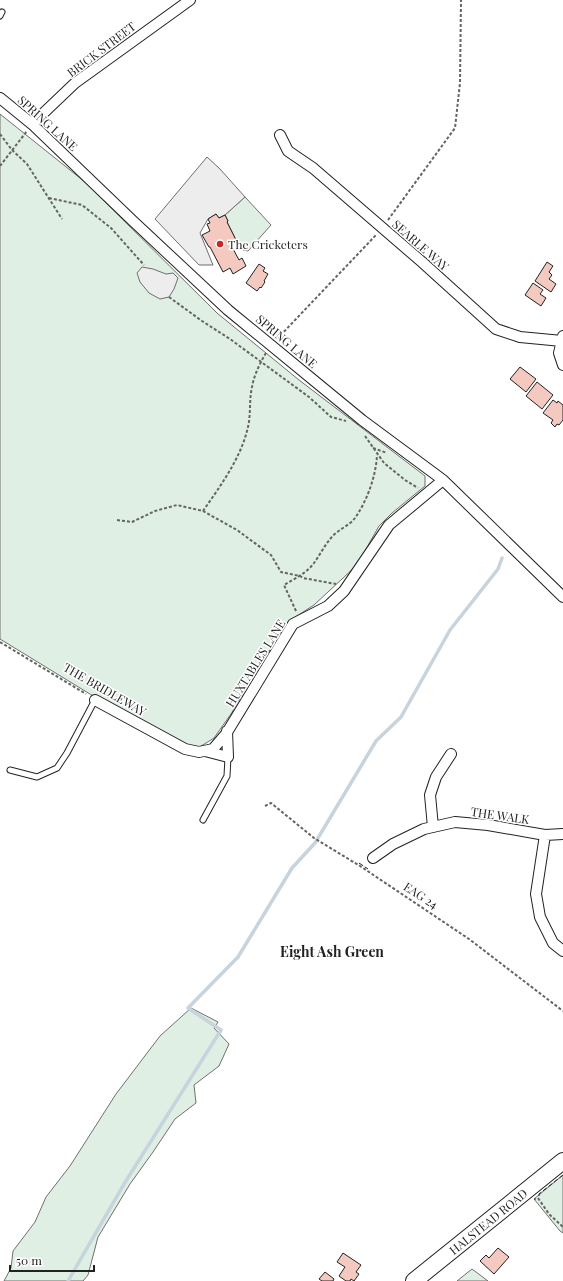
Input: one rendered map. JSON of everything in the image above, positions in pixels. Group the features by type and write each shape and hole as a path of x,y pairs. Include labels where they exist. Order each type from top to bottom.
{"main road":[{"name":"HALSTEAD ROAD","path":"414,1281 563,1161"}],"street":[{"name":"BRICK STREET","path":"32,124 75,83 190,0"},
{"name":"SPRING LANE","path":"0,98 32,124 228,310 362,420 443,480 563,597"},
{"name":"SEARLE WAY","path":"280,135 288,151 313,168 496,329 520,337 562,338"},
{"path":"562,338 559,353 563,365"},
{"name":"HUXTABLES LANE","path":"202,751 213,748 227,731 293,624 328,606 344,591 388,525 443,480"},
{"name":"THE BRIDLEWAY","path":"96,700 185,749 202,751"},
{"path":"202,751 228,757 227,731"},
{"path":"433,827 430,795 436,777 451,754"},
{"name":"THE WALK","path":"374,858 393,844 424,829 455,822 488,825 545,835 563,834"},
{"path":"545,835 536,894 540,917 553,943 563,951"}],"lane":[{"path":"10,770 37,777 57,768 67,754 96,700"},
{"path":"203,820 227,775 228,757"}],"path":[{"path":"203,511 226,478 236,459 248,427 252,387 260,362 271,345 382,228 455,128 460,83 461,0"},
{"path":"0,166 32,124"},
{"path":"0,134 12,150 27,164 62,219"},
{"path":"49,198 82,205 111,228 144,265"},
{"path":"169,297 230,339 309,397 331,417 350,422"},
{"path":"364,434 384,463 405,480 426,494"},
{"path":"300,620 284,585 300,576 313,564 332,536 354,519 368,494 376,469 377,454"},
{"path":"117,520 132,522 155,511 177,505 203,511 237,530 271,555 281,572 334,584 341,587 344,591"},
{"name":"THE BRIDLEWAY","path":"0,642 96,700"},
{"name":"EAG 24","path":"265,806 271,803 314,838 324,843 469,939 563,1011"},
{"path":"531,1187 549,1214 563,1227"}],"green space":[{"path":"0,114 85,182 217,313 299,380 425,476 425,486 392,513 379,526 357,565 314,605 289,621 256,671 231,714 214,738 198,748 187,746 103,702 0,639"},
{"path":"245,197 271,225 248,251 243,250 237,242 225,215"},
{"path":"191,1008 218,1022 214,1028 229,1044 219,1066 194,1085 196,1103 175,1119 130,1184 98,1237 88,1275 83,1281 4,1281 11,1268 13,1251 35,1222 46,1197 70,1166 116,1094 160,1036"},
{"path":"563,1175 563,1233 534,1199"},
{"path":"472,1269 488,1281 457,1281"}],"shaded area":[{"path":"207,157 245,197 225,215 219,218 216,214 208,219 200,233 213,265 199,265 155,219"},
{"path":"142,267 166,274 173,273 178,278 169,297 160,299 149,293 140,282 137,273"}],"building":[{"name":"The Cricketers","path":"216,214 219,218 225,215 237,242 231,245 239,260 242,258 246,266 233,274 230,268 223,272 202,235 210,231 207,224 210,223 208,219"},
{"path":"547,262 553,266 549,272 552,275 549,279 556,284 551,292 535,281"},
{"path":"259,264 265,268 263,271 268,274 264,281 265,282 257,291 246,283"},
{"path":"533,283 543,290 540,294 546,298 541,306 525,295"},
{"path":"520,367 536,379 526,392 510,379"},
{"path":"537,382 553,395 542,409 526,396"},
{"path":"553,400 557,403 558,401 563,405 563,420 555,427 551,423 553,420 543,413"},
{"path":"498,1248 509,1257 494,1274 480,1261 486,1255 489,1258"},
{"path":"343,1253 361,1265 356,1272 359,1274 354,1281 351,1279 350,1281 346,1281 339,1276 345,1267 337,1262"},
{"path":"325,1272 334,1279 333,1281 322,1281 319,1279"}],"waterway":[{"path":"68,1281 124,1184 221,1030 188,1008 238,957 292,868 315,843 376,741 401,717 450,630 498,569 502,558"}],"fence":[{"path":"359,863 368,869"},
{"path":"539,1196 539,1194 563,1175"}],"place":[{"name":"The Cricketers","path":"220,244"}],"district":[{"name":"Eight Ash Green","path":"332,951"}]}
